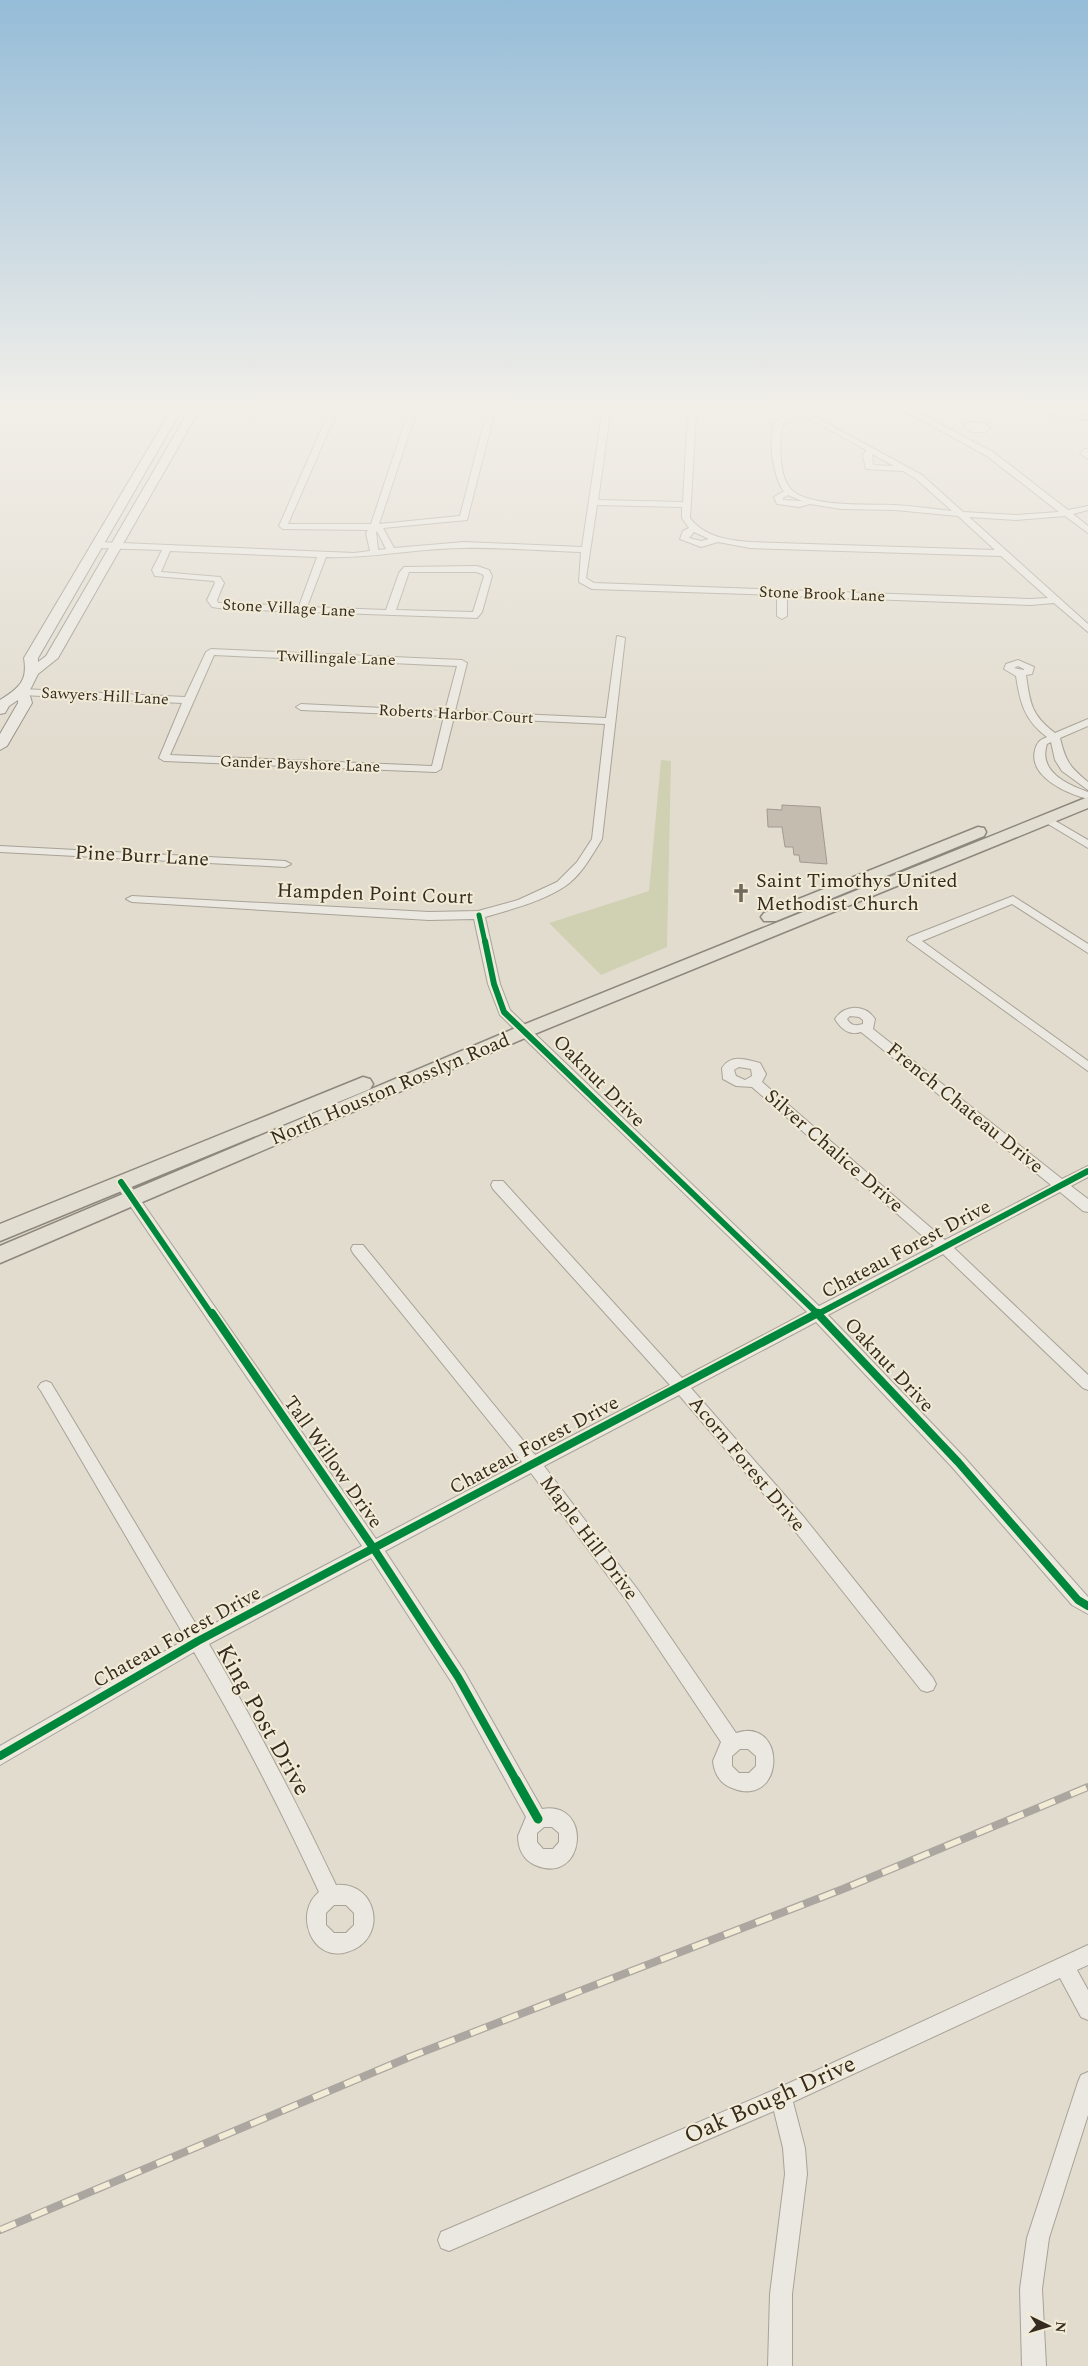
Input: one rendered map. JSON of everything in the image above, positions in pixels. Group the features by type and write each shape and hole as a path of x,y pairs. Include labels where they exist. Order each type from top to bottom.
{"main road":[{"path":"33,672 31,658 114,517"},
{"path":"0,710 4,703 22,692 33,672 51,658 132,517"},
{"path":"0,746 25,703 22,692"},
{"name":"North Houston Rosslyn Road","path":"972,842 1047,819 1086,793"},
{"name":"North Houston Rosslyn Road","path":"0,1233 126,1191 972,842 1086,793"},
{"name":"North Houston Rosslyn Road","path":"0,1255 126,1191"}],"street":[{"path":"287,517 283,526 374,527 464,517"},
{"path":"374,554 370,533 377,517"},
{"path":"98,545 354,556 464,545 586,550 590,517"},
{"path":"686,517 694,529 717,540 750,545 1003,553"},
{"path":"965,517 1088,629"},
{"path":"1073,517 1088,530"},
{"path":"374,527 382,531 391,551"},
{"path":"694,529 686,533 684,539 701,544 717,540"},
{"name":"Stone Village Lane","path":"167,549 156,570 158,574 217,579 220,583 212,600 215,605 302,610 390,612 461,617 474,616 477,612 488,576 484,571 477,569 407,569 403,574 390,612"},
{"name":"Stone Brook Lane","path":"586,550 582,578 588,584 604,586 1030,602 1056,600"},
{"path":"302,610 324,554"},
{"path":"782,592 782,616"},
{"name":"Hampden Point Court","path":"132,899 429,916 480,915 522,902 560,884 581,864 597,839 620,638"},
{"name":"Twillingale Lane","path":"188,700 211,652 462,663 451,714"},
{"path":"1021,674 1028,711 1033,720 1055,738 1060,760 1086,793"},
{"name":"Sawyers Hill Lane","path":"22,692 188,700"},
{"name":"Gander Bayshore Lane","path":"188,700 164,758 436,770 451,714"},
{"name":"Roberts Harbor Court","path":"301,707 610,721"},
{"path":"1086,793 1055,780 1042,766 1039,756 1043,742 1088,722"},
{"path":"1047,819 1088,845"},
{"name":"Pine Burr Lane","path":"0,849 285,864"},
{"path":"1088,949 1013,899 914,940 1088,1067"},
{"name":"Oaknut Drive","path":"480,915 494,984 504,1012 613,1119 817,1313 958,1462 1078,1600 1088,1606"},
{"name":"French Chateau Drive","path":"865,1029 1088,1207"},
{"name":"Silver Chalice Drive","path":"754,1082 943,1246 1088,1384"},
{"name":"Chateau Forest Drive","path":"0,1756 198,1641 1088,1171"},
{"name":"Acorn Forest Drive","path":"498,1185 680,1385 797,1521 927,1684"},
{"name":"Tall Willow Drive","path":"126,1191 374,1549 458,1677 538,1819"},
{"name":"Maple Hill Drive","path":"358,1249 534,1465 632,1594 732,1743"},
{"name":"King Post Drive","path":"46,1387 238,1710 290,1808 331,1896"},
{"name":"Oak Bough Drive","path":"450,2240 781,2097 1088,1955"},
{"path":"1064,1966 1088,2010"},
{"path":"1034,2366 1031,2289 1038,2238 1088,2082"},
{"path":"780,2366 781,2294 796,2174 794,2148 781,2097"}],"green space":[{"path":"661,760 671,761 667,947 601,975 549,923 649,891"}],"building":[{"path":"782,805 820,807 827,864 800,862 799,855 794,855 793,847 785,847 782,827 768,827 767,809 782,810"}],"railway":[{"path":"0,2230 412,2056 843,1889 1088,1787"}],"cycle path":[{"path":"479,915 494,984 504,1012 817,1313 958,1462 1078,1600 1088,1606"},
{"path":"0,1756 198,1641 1088,1171"},
{"path":"121,1182 374,1549 458,1677 538,1819"}],"place":[{"name":"Saint Timothys United Methodist Church","path":"741,893"}]}
